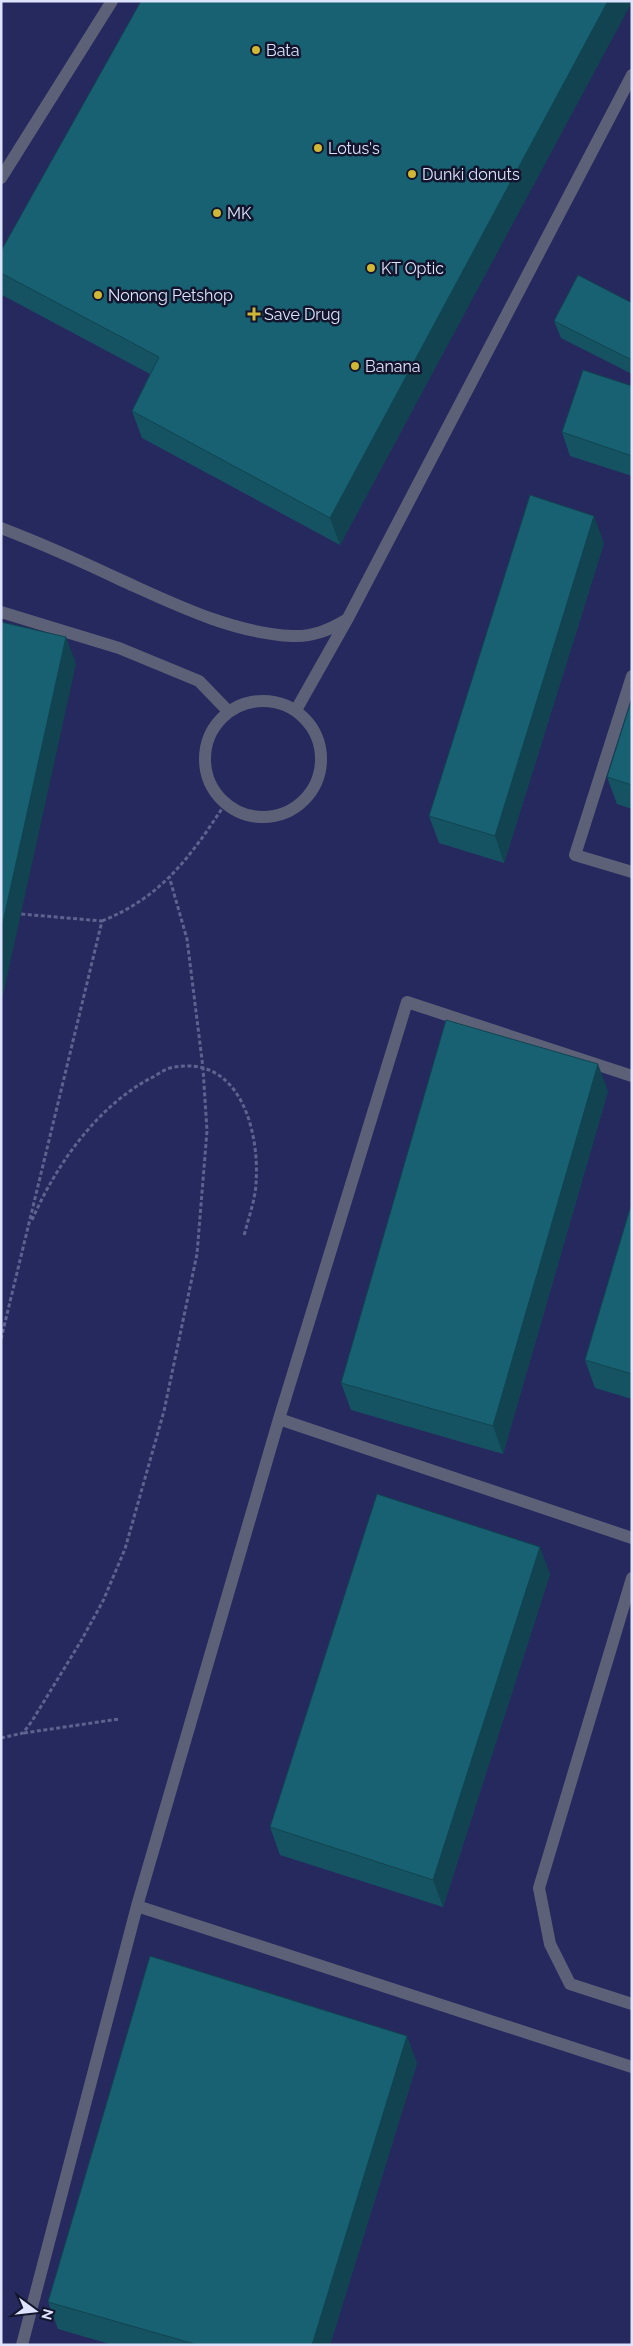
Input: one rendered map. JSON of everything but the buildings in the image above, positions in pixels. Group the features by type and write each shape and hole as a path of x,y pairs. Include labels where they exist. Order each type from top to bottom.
{"street":[{"path":"1,178 112,1"},
{"path":"296,710 348,618 632,75"},
{"path":"1,528 46,545 163,599 223,622 294,636 326,632 348,618"},
{"path":"1,612 119,648 199,681 228,711"},
{"path":"632,676 575,855 632,872"},
{"path":"261,700 278,702 296,710 310,724 319,741 322,760 318,780 308,796 293,809 276,816 258,817 240,813 226,804 214,791 206,774 204,757 208,740 216,724 228,711 244,703 261,700"},
{"path":"22,2345 137,1906 279,1419 407,1002 632,1076"},
{"path":"279,1419 632,1538"},
{"path":"632,1578 538,1888 550,1944 570,1984 632,2004"},
{"path":"137,1906 632,2067"}],"path":[{"path":"21,914 102,921 150,896 193,853 226,804"},
{"path":"23,1733 81,1641 103,1600 125,1548 164,1411 198,1254 207,1131 203,1068 187,939 169,876"},
{"path":"1,1339 102,921"},
{"path":"28,1229 39,1204 65,1159 102,1114 136,1086 169,1069 194,1066 213,1070 228,1081 244,1106 254,1137 256,1184 244,1236"},
{"path":"1,1738 119,1719"}],"place":[{"name":"Bata","path":"256,50"},
{"name":"Lotus's","path":"318,148"},
{"name":"Dunki donuts","path":"412,174"},
{"name":"MK","path":"217,213"},
{"name":"KT Optic","path":"371,268"},
{"name":"Nonong Petshop","path":"98,295"},
{"name":"Save Drug","path":"254,314"},
{"name":"Banana","path":"355,366"}]}
